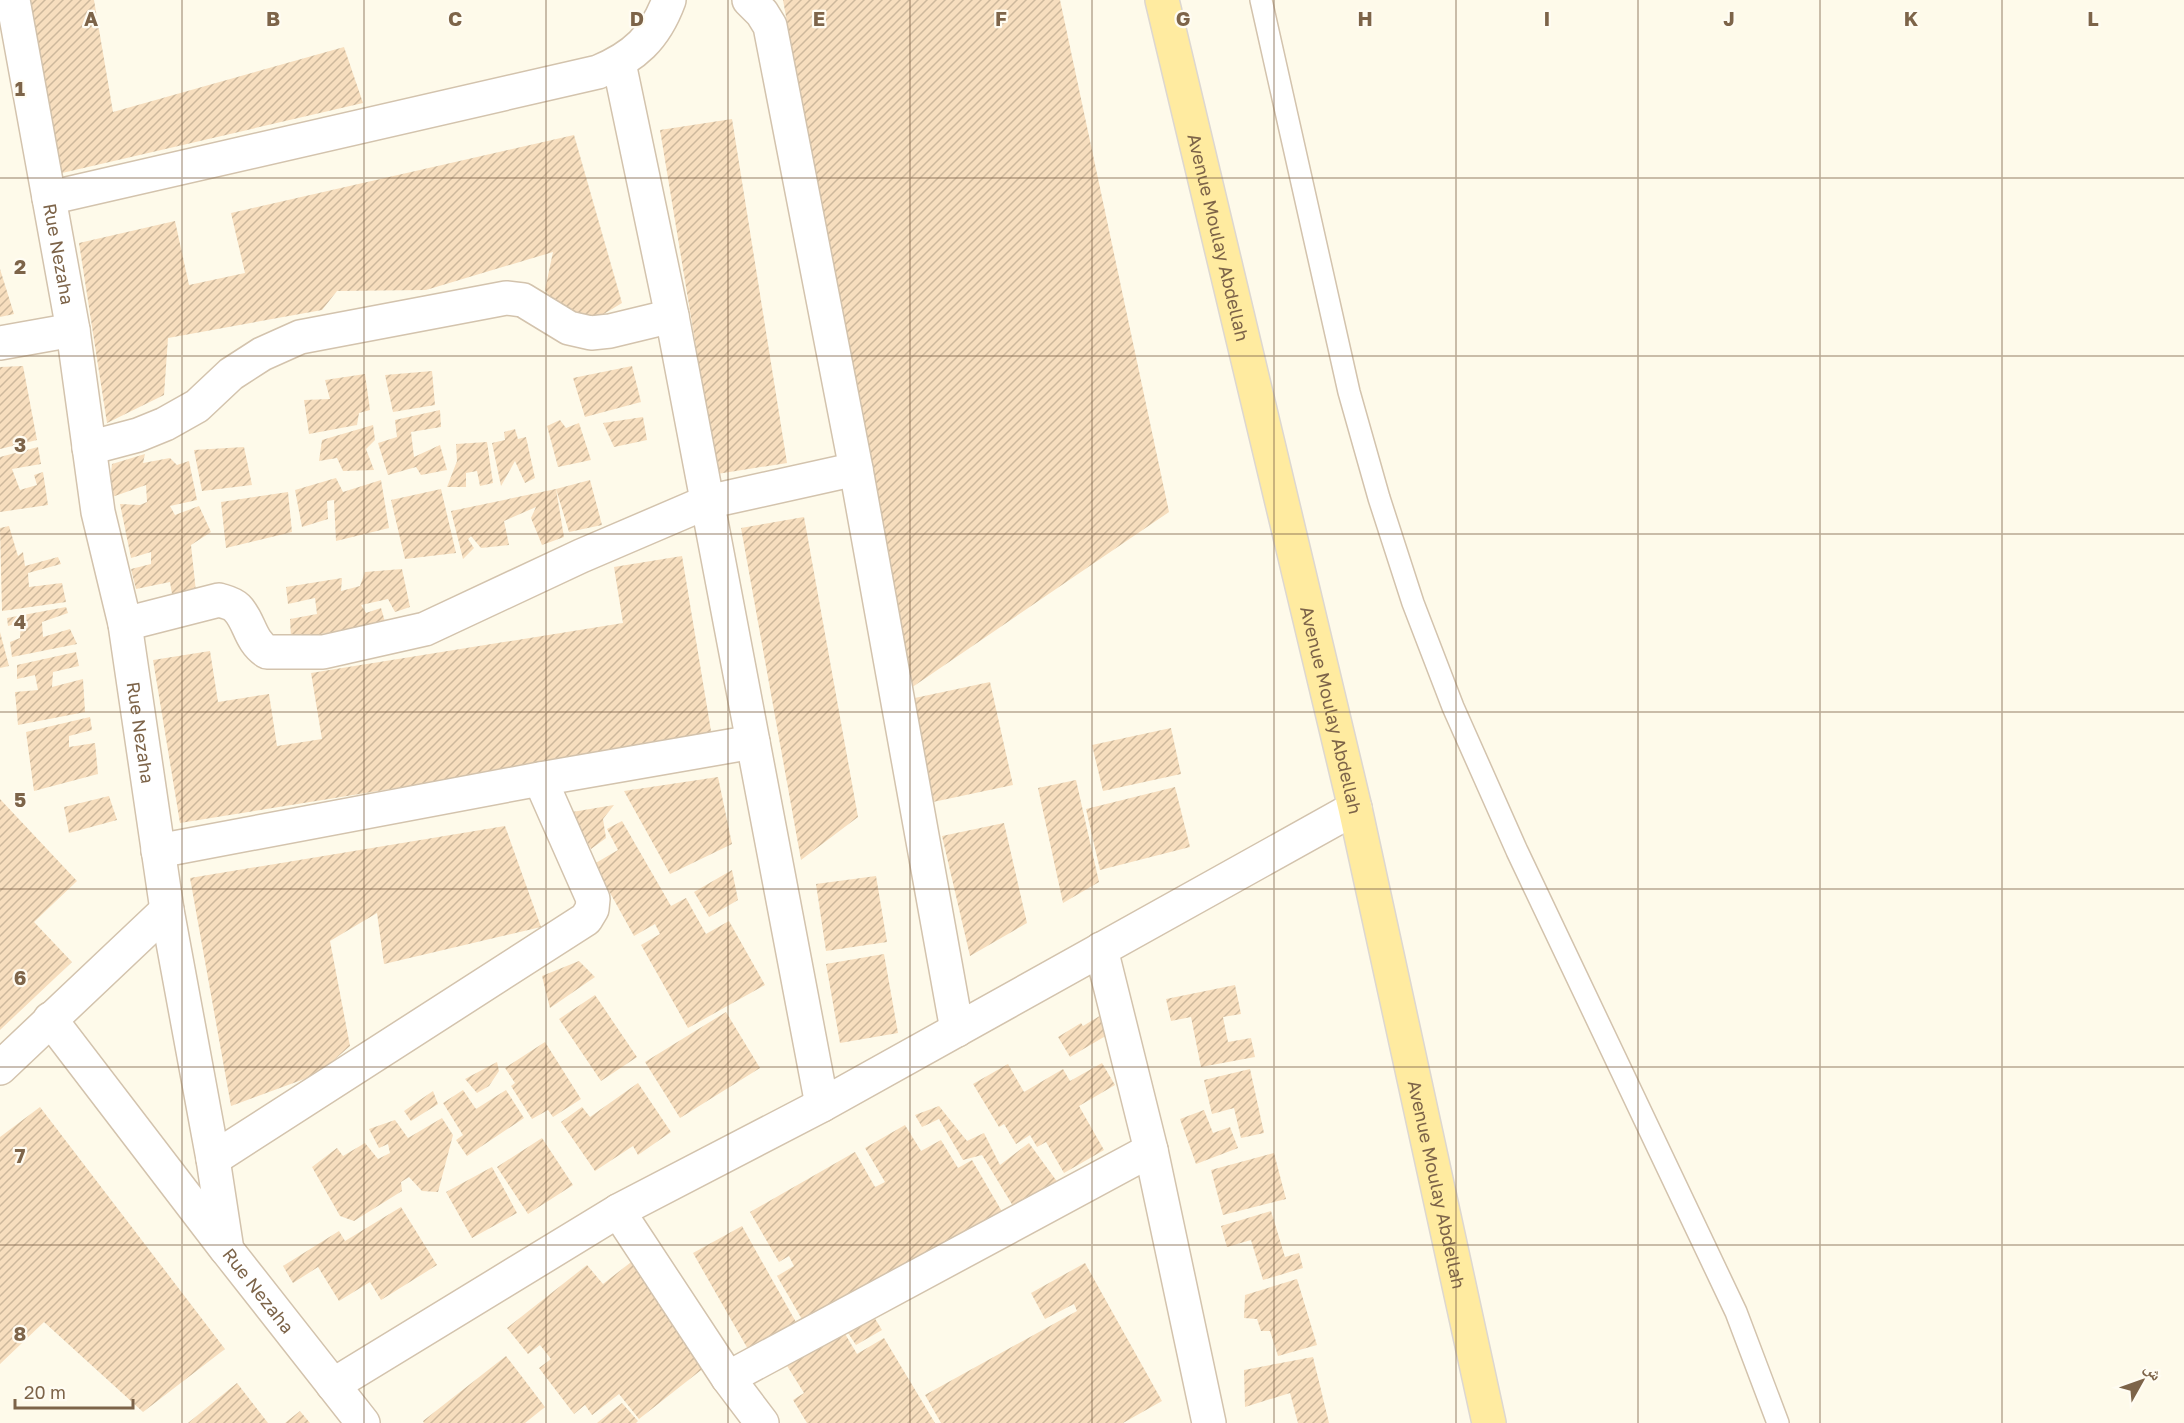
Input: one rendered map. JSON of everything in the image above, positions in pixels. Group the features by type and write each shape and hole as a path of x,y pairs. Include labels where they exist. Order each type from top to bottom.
{"main road":[{"name":"Avenue Moulay Abdellah","path":"1162,0 1355,808 1489,1423"}],"street":[{"name":"Rue Nezaha","path":"13,0 73,330 99,512 125,624 166,910 213,1159 227,1250 363,1423"},
{"path":"49,198 598,72 619,63 640,47 657,26 669,0"},
{"path":"748,0 762,13 770,26 856,469 957,1030"},
{"path":"619,63 672,316 822,1105"},
{"path":"89,448 138,435 165,424 197,406 231,374 254,359 300,337 506,298 523,300 569,328 591,333 610,331 672,316"},
{"path":"0,343 73,330"},
{"path":"125,624 219,600 237,608 255,641 267,652 323,652 425,629 581,556 707,502 856,469"},
{"path":"158,851 540,779 753,742"},
{"path":"213,1159 586,919 592,909 593,899 540,779"},
{"path":"333,1385 618,1211 822,1105 1355,808"},
{"path":"0,1068 166,910"},
{"path":"1101,949 1150,1150 1209,1423"},
{"path":"50,1019 227,1250"},
{"path":"728,1378 1150,1150"},
{"path":"618,1211 728,1378 762,1423"}],"lane":[{"path":"1261,0 1349,392 1378,498 1413,603 1453,707 1517,851 1736,1312 1778,1423"}],"building":[{"path":"29,0 94,0 113,112 344,47 363,103 62,173"},
{"path":"783,0 1060,0 1169,512 908,690"},
{"path":"732,119 787,463 717,474 660,130"},
{"path":"574,135 622,303 592,321 560,312 545,290 553,252 426,290 337,291 322,310 168,338 164,395 107,423 79,243 175,221 189,285 245,273 231,213"},
{"path":"0,269 14,314 0,317"},
{"path":"23,366 37,440 0,449 0,367"},
{"path":"632,366 641,402 585,417 573,378"},
{"path":"432,371 435,405 393,412 385,375"},
{"path":"365,374 370,410 359,413 357,425 309,434 304,400 330,399 325,380"},
{"path":"440,410 441,427 411,432 414,457 440,445 447,470 421,475 416,467 388,475 378,443 397,437 395,420"},
{"path":"643,417 647,440 614,447 603,423"},
{"path":"560,420 566,428 579,423 591,460 558,467 547,426"},
{"path":"373,425 375,440 366,449 374,470 343,471 337,458 319,461 322,440"},
{"path":"515,429 518,439 526,437 535,478 525,483 515,461 501,486 492,443 505,440 504,432"},
{"path":"487,442 493,483 480,486 477,471 466,473 466,487 447,487 457,461 456,444"},
{"path":"38,447 41,464 12,469 20,490 37,485 34,475 43,472 48,505 0,512 0,457"},
{"path":"244,447 252,485 202,491 194,450"},
{"path":"145,454 143,463 170,458 177,465 189,461 197,500 170,506 175,515 199,506 211,532 191,545 196,592 172,594 170,582 136,589 131,569 151,564 151,552 131,558 120,504 140,505 147,502 146,485 112,497 109,489 112,464"},
{"path":"336,478 343,492 381,480 389,528 336,541 334,500 327,501 328,519 302,527 295,490"},
{"path":"590,480 602,525 569,532 556,489"},
{"path":"441,489 456,553 405,559 391,500"},
{"path":"556,489 564,537 542,545 531,518 536,507 504,521 509,545 481,548 471,536 468,539 474,548 463,559 451,511"},
{"path":"288,492 292,532 226,548 221,502"},
{"path":"804,517 858,817 801,860 741,528"},
{"path":"9,526 18,556 23,552 25,566 58,557 61,564 28,573 29,587 62,583 66,602 2,611 0,528"},
{"path":"682,556 712,737 180,823 153,660 210,651 218,702 269,694 277,746 322,739 311,673 623,623 614,567"},
{"path":"402,569 410,607 395,612 388,599 361,605 366,613 381,608 386,625 291,638 290,619 317,614 315,598 288,604 286,587 342,578 341,591 360,586 365,572"},
{"path":"66,607 68,613 42,622 43,637 70,629 77,644 12,657 10,642 20,638 21,622 8,626 7,618"},
{"path":"0,632 9,666 0,668"},
{"path":"76,652 79,666 53,672 52,687 83,679 85,712 18,725 15,692 38,690 35,675 17,679 17,665"},
{"path":"990,682 1013,785 933,802 910,699"},
{"path":"90,717 92,730 69,736 69,747 95,743 98,774 34,791 26,732"},
{"path":"1171,728 1181,774 1103,791 1092,745"},
{"path":"718,777 732,844 670,874 624,791"},
{"path":"1076,780 1099,882 1063,903 1038,788"},
{"path":"1175,787 1190,847 1100,870 1086,809"},
{"path":"109,796 117,820 69,833 64,807"},
{"path":"0,799 77,881 34,922 72,962 0,1030"},
{"path":"614,805 603,819 606,838 591,849 572,812"},
{"path":"622,821 671,906 686,898 706,934 729,921 765,985 688,1028 641,945 660,934 655,924 634,936 594,864 618,850 607,829"},
{"path":"1004,823 1027,923 970,956 942,836"},
{"path":"505,826 541,927 384,964 377,913 330,941 350,1046 318,1074 231,1106 190,878"},
{"path":"732,870 738,900 709,917 694,892"},
{"path":"876,876 887,942 826,951 816,884"},
{"path":"884,954 898,1033 840,1043 826,964"},
{"path":"579,961 595,977 550,1008 542,976"},
{"path":"1235,985 1241,1014 1223,1017 1228,1042 1251,1038 1255,1057 1201,1067 1191,1017 1171,1021 1166,999"},
{"path":"595,995 637,1057 601,1081 559,1019"},
{"path":"726,1012 760,1068 680,1118 645,1062"},
{"path":"1103,1014 1114,1031 1070,1057 1058,1037 1081,1023 1083,1026"},
{"path":"545,1042 581,1099 553,1117 548,1110 532,1119 511,1086 515,1083 505,1068"},
{"path":"497,1062 499,1071 489,1086 477,1093 465,1079"},
{"path":"1102,1063 1115,1085 1079,1106 1104,1150 1064,1173 1046,1142 1037,1147 1030,1135 1016,1144 1004,1124 999,1127 973,1084 1008,1064 1024,1092 1063,1069 1070,1081"},
{"path":"1250,1069 1264,1133 1241,1138 1234,1108 1212,1114 1204,1080"},
{"path":"638,1083 671,1132 638,1155 633,1146 595,1171 561,1122 582,1107 590,1117"},
{"path":"463,1090 476,1109 506,1090 524,1118 467,1156 456,1140 463,1135 443,1103"},
{"path":"433,1091 438,1104 411,1121 404,1111"},
{"path":"939,1106 967,1141 984,1133 1000,1165 1029,1143 1061,1187 1013,1206 982,1155 963,1160 939,1119 922,1127 915,1115"},
{"path":"40,1107 225,1349 143,1412 44,1322 0,1364 0,1137"},
{"path":"1204,1110 1213,1133 1230,1127 1238,1148 1196,1164 1180,1119"},
{"path":"442,1118 453,1135 438,1192 422,1191 409,1177 401,1182 402,1191 354,1221 340,1216 312,1167 337,1148 343,1156 365,1143 378,1159 390,1153 388,1144 379,1148 369,1129 395,1120 408,1138"},
{"path":"905,1125 921,1151 941,1140 958,1168 972,1160 1004,1215 807,1328 777,1276 794,1266 789,1256 779,1262 750,1212 855,1152 875,1187 885,1182 865,1148"},
{"path":"542,1138 573,1185 528,1214 497,1167"},
{"path":"1274,1153 1286,1199 1223,1215 1211,1170"},
{"path":"492,1167 517,1213 472,1238 446,1192"},
{"path":"401,1207 437,1265 381,1300 370,1282 339,1301 318,1267 293,1283 283,1266 339,1231 345,1241"},
{"path":"1271,1211 1285,1257 1299,1253 1303,1268 1263,1280 1251,1240 1227,1247 1221,1226"},
{"path":"742,1226 801,1331 753,1358 693,1253"},
{"path":"635,1259 705,1367 639,1419 619,1394 592,1415 585,1405 574,1414 539,1368 551,1359 540,1345 528,1354 507,1328 587,1265 603,1284"},
{"path":"1085,1263 1162,1401 1123,1423 941,1423 925,1395 1077,1311 1074,1304 1045,1319 1031,1293"},
{"path":"1297,1279 1317,1345 1278,1356 1270,1331 1261,1331 1257,1319 1244,1318 1245,1295"},
{"path":"874,1317 882,1330 856,1345 848,1333"},
{"path":"841,1327 857,1354 884,1338 935,1423 807,1423 793,1400 804,1393 784,1361"},
{"path":"506,1356 545,1407 525,1423 424,1423 423,1421"},
{"path":"1313,1357 1329,1423 1298,1423 1290,1393 1245,1407 1244,1370"},
{"path":"237,1383 268,1423 188,1423"},
{"path":"622,1403 638,1421 636,1423 597,1423"},
{"path":"300,1411 310,1423 285,1423"}]}
